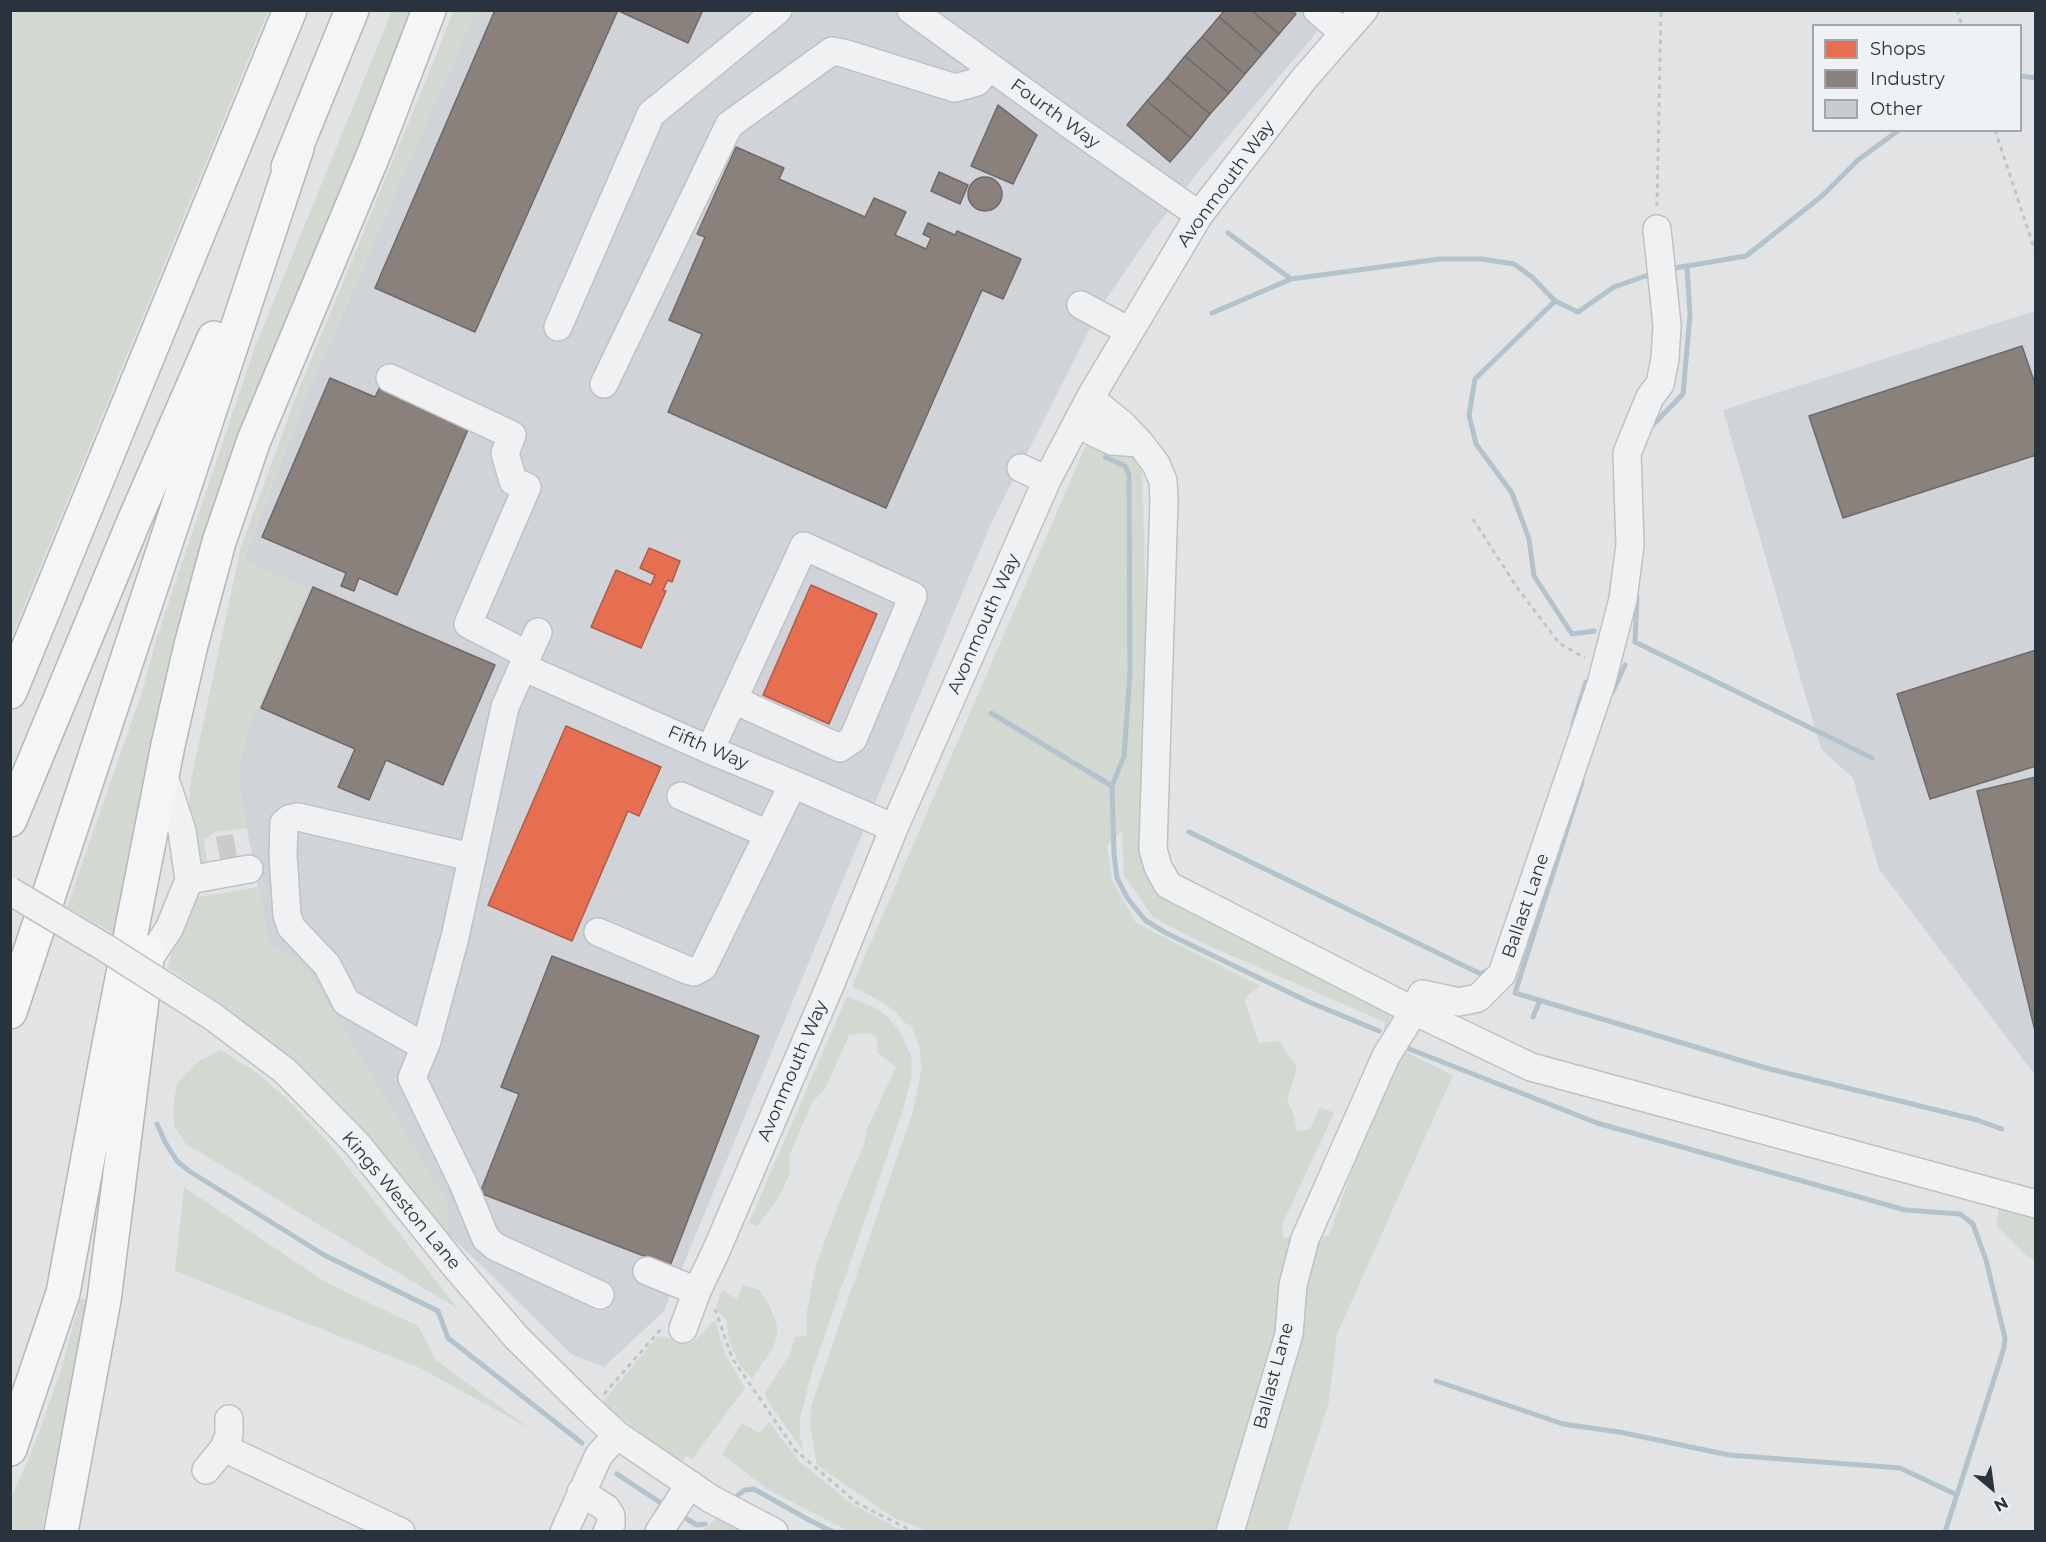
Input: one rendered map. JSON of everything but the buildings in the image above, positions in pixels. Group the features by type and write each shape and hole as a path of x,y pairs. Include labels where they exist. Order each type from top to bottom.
{"highway":[{"path":"10,692 290,10"},
{"path":"10,820 134,521 297,148 352,10"},
{"path":"10,1449 63,1293 168,745 191,645 219,542 254,440 375,151 429,10"},
{"path":"10,1012 297,148"},
{"path":"61,1532 104,1300 147,962 167,785 168,745"}],"street":[{"path":"558,327 651,114 778,10"},
{"name":"Fourth Way","path":"911,10 1199,215"},
{"path":"1317,10 1344,33"},
{"name":"Avonmouth Way","path":"683,1329 831,983 894,828 1047,480 1090,398 1199,215 1303,80 1364,10"},
{"path":"604,384 729,125 832,51 843,52 955,88 976,82 990,67"},
{"name":"Ballast Lane","path":"1230,1532 1289,1335 1293,1285 1305,1239 1386,1056 1422,994 1459,1002 1478,998 1502,974 1605,670 1623,599 1630,545 1627,453 1650,397 1660,384 1665,360 1667,325 1657,229"},
{"path":"1081,305 1129,331"},
{"name":"Fifth Way","path":"390,378 512,435 506,453 513,481 527,488 468,624 530,651 710,750 793,783 894,828"},
{"path":"1090,398 1115,417 1140,443 1156,464 1163,481 1153,849 1158,867 1168,885 1414,1011 1531,1067 2036,1204"},
{"path":"1077,424 1112,441 1140,443"},
{"path":"1021,468 1047,480"},
{"path":"710,750 804,546 913,596 853,739 840,748 734,700"},
{"path":"530,651 505,707 455,937 425,1047 412,1078 486,1239 496,1247 600,1295"},
{"path":"598,932 687,970 694,972 703,967 793,783"},
{"path":"147,962 169,929 189,880 182,831 167,785"},
{"path":"681,796 768,834"},
{"path":"425,1047 346,1002 327,965 291,927 286,905 284,823 298,817 471,857"},
{"path":"189,880 249,869"},
{"name":"Kings Weston Lane","path":"10,891 104,947 212,1016 285,1071 357,1144 516,1337 589,1409 684,1494 711,1499 774,1532"},
{"path":"442,1250 480,1223"},
{"path":"647,1270 695,1297"},
{"path":"206,1470 224,1448 229,1435 229,1419"},
{"path":"564,1532 599,1455 618,1435"},
{"path":"224,1448 401,1532"},
{"path":"581,1492 606,1508 611,1516 608,1532"},
{"path":"659,1532 684,1494"}],"path":[{"path":"1657,229 1661,10"},
{"path":"1996,132 2036,254"},
{"path":"1473,519 1516,586 1559,644 1605,670"},
{"path":"695,1297 716,1311 732,1358 795,1450 857,1503 914,1532"},
{"path":"589,1409 660,1329 683,1329"}],"shaded area":[{"path":"10,11 268,11 11,638"},
{"path":"392,11 416,11 260,392 114,934 67,907 142,692 158,634 255,347"},
{"path":"453,11 477,11 308,391 243,560 308,588 247,733 237,775 247,828 215,832 204,840 207,863 194,869 189,841 191,780 241,547 295,399"},
{"path":"475,11 1335,11 1203,166 1152,232 1101,307 990,526 664,1311 604,1367 571,1354 448,1234 446,1201 298,960 269,946 237,775 247,733 243,561 308,391"},
{"path":"2035,311 2035,1075 1879,869 1853,778 1821,749 1723,410"},
{"path":"1095,444 1135,456 1142,467 1147,655 1140,851 1142,865 1154,888 1170,903 1401,1017 1382,1039 1385,1022 1200,942 1153,917 1124,876 1122,830 1107,846 1112,880 1136,923 1260,986 1244,999 1259,1043 1279,1041 1297,1068 1287,1099 1294,1115 1297,1132 1310,1129 1320,1107 1334,1113 1282,1225 1283,1238 1329,1236 1387,1070 1401,1050 1453,1075 1337,1334 1329,1401 1287,1531 928,1531 894,1518 817,1465 810,1425 812,1404 912,1114 922,1067 919,1046 911,1025 906,1024 884,1003 852,986 1085,447"},
{"path":"195,886 198,897 258,887 269,946 298,960 317,984 446,1201 448,1234 439,1234 302,1072 228,1009 167,967"},
{"path":"847,996 886,1015 901,1033 912,1059 911,1078 902,1113 812,1372 800,1418 800,1436 804,1452 766,1399 765,1392 790,1354 795,1337 807,1336 807,1311 816,1265 864,1145 867,1129 896,1067 877,1052 877,1039 869,1033 849,1035 826,1087 812,1103 789,1156 790,1173 779,1197 757,1226 749,1223"},
{"path":"221,1050 253,1070 284,1096 329,1143 458,1309 186,1144 174,1126 173,1106 177,1083 199,1061"},
{"path":"184,1187 327,1283 418,1326 436,1360 529,1428 420,1368 175,1271"},
{"path":"2000,1203 2035,1211 2035,1260 2027,1256 1996,1225"},
{"path":"743,1285 759,1290 768,1302 777,1325 774,1346 752,1379 739,1364 729,1339 726,1319 716,1309 722,1289 736,1300"},
{"path":"80,1299 87,1299 42,1531 11,1531 11,1498 34,1446 62,1367"},
{"path":"715,1320 725,1354 745,1388 692,1459 686,1455 682,1463 602,1403 658,1336 681,1342 693,1342"},
{"path":"769,1422 805,1466 852,1504 903,1531 848,1531 767,1489 722,1454 742,1423 759,1433"},
{"path":"719,1516 751,1532 701,1532"}],"waterway":[{"path":"2022,76 2036,78"},
{"path":"1675,268 1746,256 1822,196 1858,160 1896,132"},
{"path":"1228,233 1291,279 1440,259 1482,259 1514,264 1532,277 1555,301 1578,312 1614,287 1651,274"},
{"path":"1648,430 1683,394 1690,315 1687,266"},
{"path":"1212,313 1291,279"},
{"path":"1555,301 1475,379 1469,415 1476,444 1512,493 1529,539 1534,576 1572,634 1594,631"},
{"path":"1105,457 1125,466 1129,475 1130,673 1124,756 1112,786 1117,878 1128,899 1145,920 1166,933 1309,1002 1379,1031"},
{"path":"1637,596 1635,642 1872,758"},
{"path":"1612,693 1625,665"},
{"path":"1573,724 1586,682"},
{"path":"991,713 1112,786"},
{"path":"1582,782 1515,993 1766,1068 1977,1120 2002,1129"},
{"path":"1189,832 1481,974 1490,969"},
{"path":"1533,1017 1540,1000"},
{"path":"1407,1048 1597,1123 1905,1210 1960,1214 1973,1224 1986,1260 2005,1338 2004,1348 1945,1532"},
{"path":"157,1124 177,1161 189,1171 324,1255 438,1311 448,1338 582,1443"},
{"path":"1436,1381 1563,1424 1619,1432 1729,1455 1900,1468 1957,1495"},
{"path":"617,1474 667,1507"},
{"path":"738,1495 745,1490 754,1489 833,1532"},
{"path":"680,1515 697,1525 705,1524"}]}
